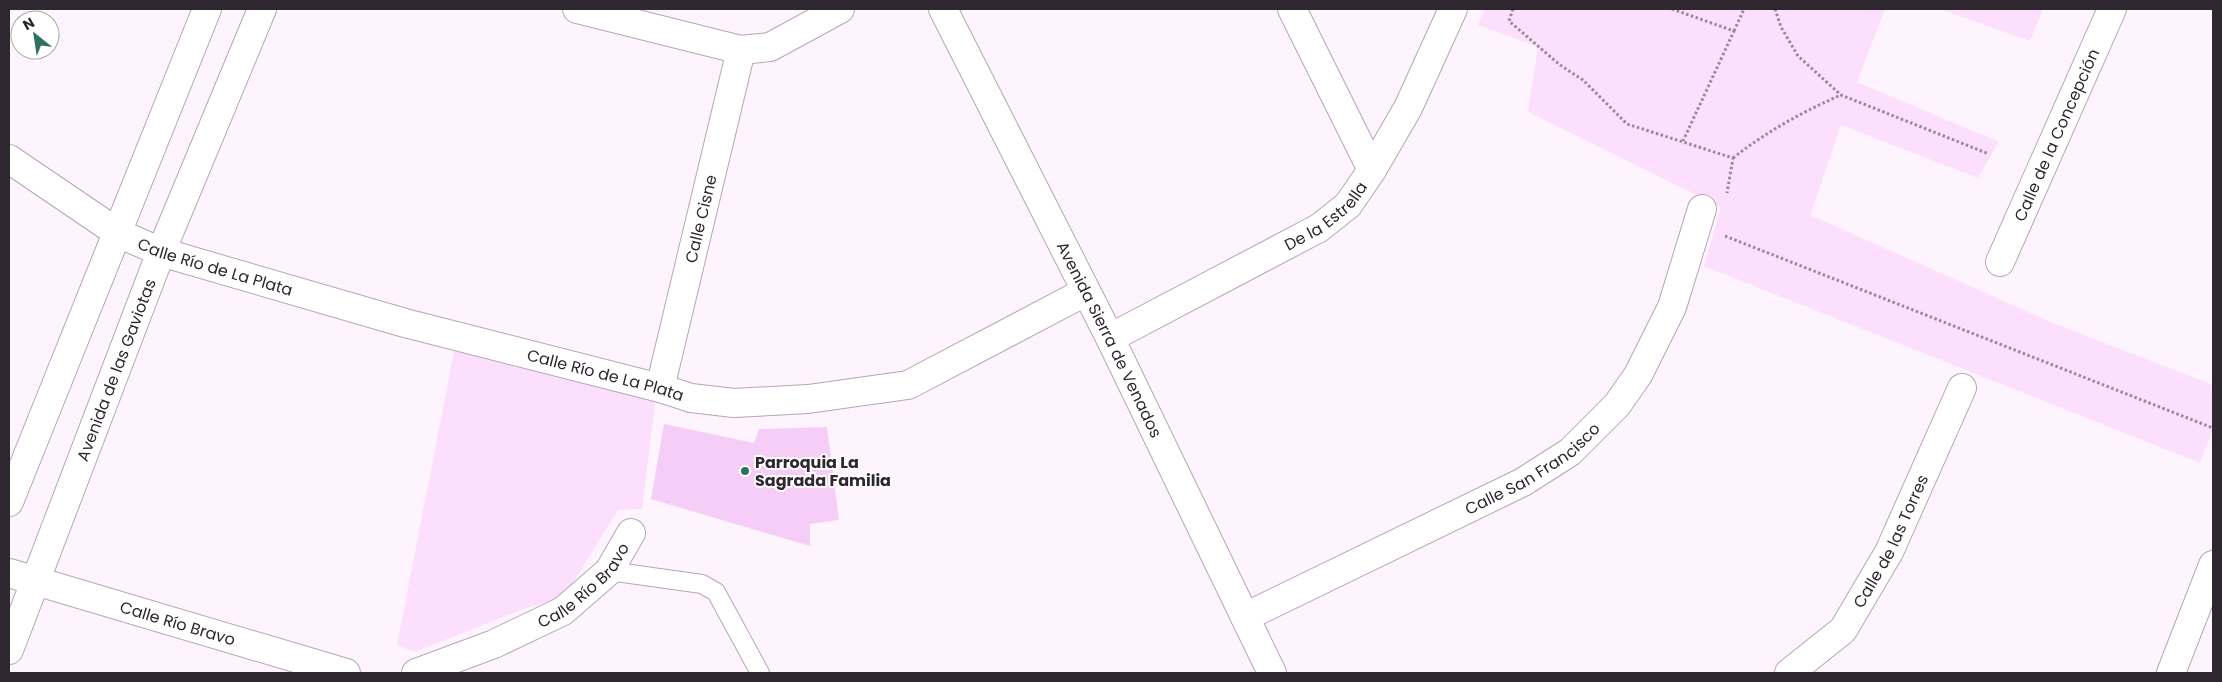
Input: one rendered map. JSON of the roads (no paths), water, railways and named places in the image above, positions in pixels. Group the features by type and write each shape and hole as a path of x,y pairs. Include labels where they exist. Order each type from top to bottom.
{"street":[{"path":"9,502 207,9"},
{"name":"Avenida de las Gaviotas","path":"9,650 161,252 262,9"},
{"path":"577,9 741,50 770,47 840,9"},
{"name":"Avenida Sierra de Venados","path":"943,9 1110,338 1272,673"},
{"path":"1292,9 1372,170"},
{"name":"De la Estrella","path":"1110,338 1319,228 1348,205 1372,170 1408,108 1454,9"},
{"name":"Calle de la Concepción","path":"2000,262 2112,9"},
{"name":"Calle Cisne","path":"660,388 741,50"},
{"name":"Calle Río de La Plata","path":"9,159 118,232 161,252 405,323 660,388 692,398 734,403 808,399 908,385 1085,292"},
{"name":"Calle San Francisco","path":"1245,617 1523,482 1570,452 1617,405 1638,375 1672,308 1702,209"},
{"name":"Calle de las Torres","path":"1790,673 1843,630 1889,552 1962,388"},
{"name":"Calle Río Bravo","path":"416,673 494,644 563,611 609,571 630,533"},
{"path":"2171,673 2213,565"},
{"name":"Calle Río Bravo","path":"9,573 346,673"}],"lane":[{"path":"609,571 702,584 716,592 760,673"}],"place":[{"name":"Parroquia La Sagrada Familia","path":"745,471"}]}
